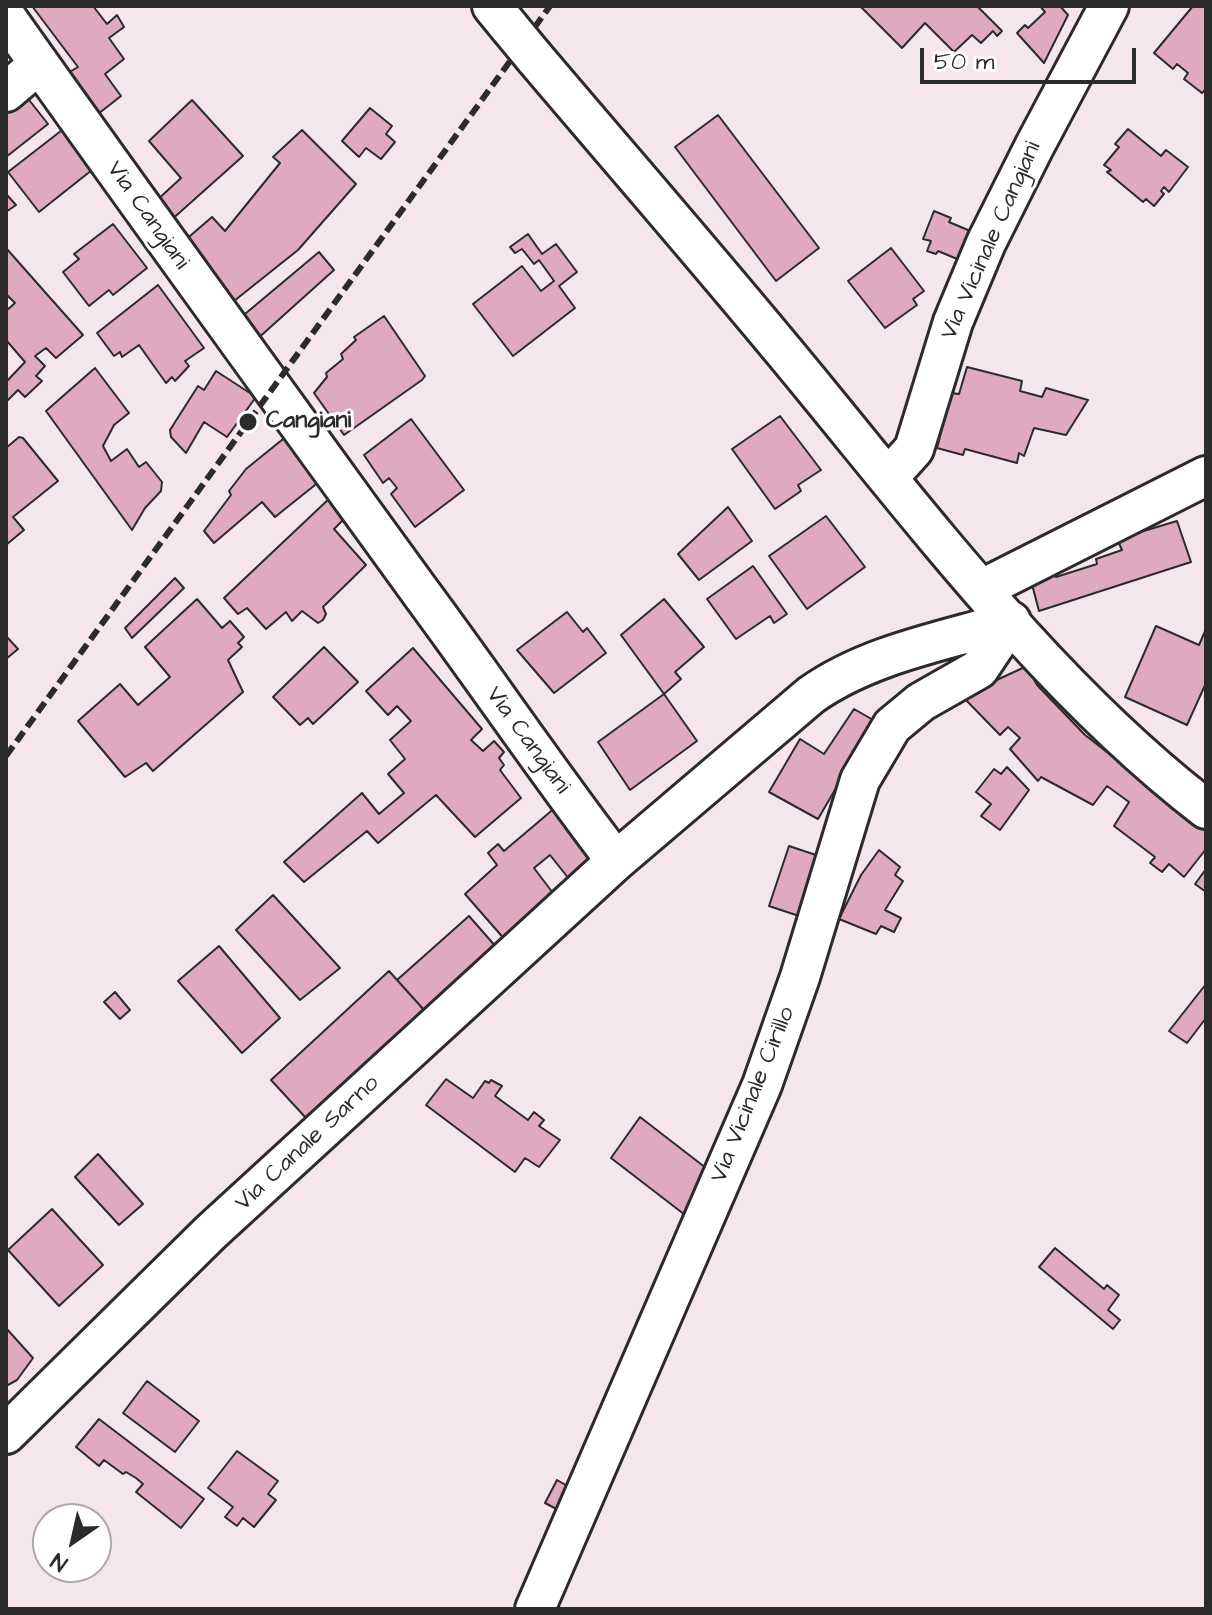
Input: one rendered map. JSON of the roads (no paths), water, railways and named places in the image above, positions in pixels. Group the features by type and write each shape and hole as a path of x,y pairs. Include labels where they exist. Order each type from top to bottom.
{"street":[{"name":"Via Vicinale Cangiani","path":"888,478 903,465 914,449 953,322 986,243 1109,6"},
{"name":"Via Cangiani","path":"6,17 542,764 616,861"},
{"path":"501,17 982,589 1095,713 1127,744 1206,809"},
{"path":"6,92 39,64"},
{"path":"982,589 1206,476"},
{"path":"616,861 832,680 858,667 1011,621"},
{"name":"Via Vicinale Cirillo","path":"535,1609 762,1085 800,977 860,780 892,726 921,702 979,669 1011,621"},
{"name":"Via Canale Sarno","path":"6,1434 211,1232 616,861"}],"railway":[{"path":"6,756 550,6"}],"place":[{"name":"Cangiani","path":"248,422"}]}
